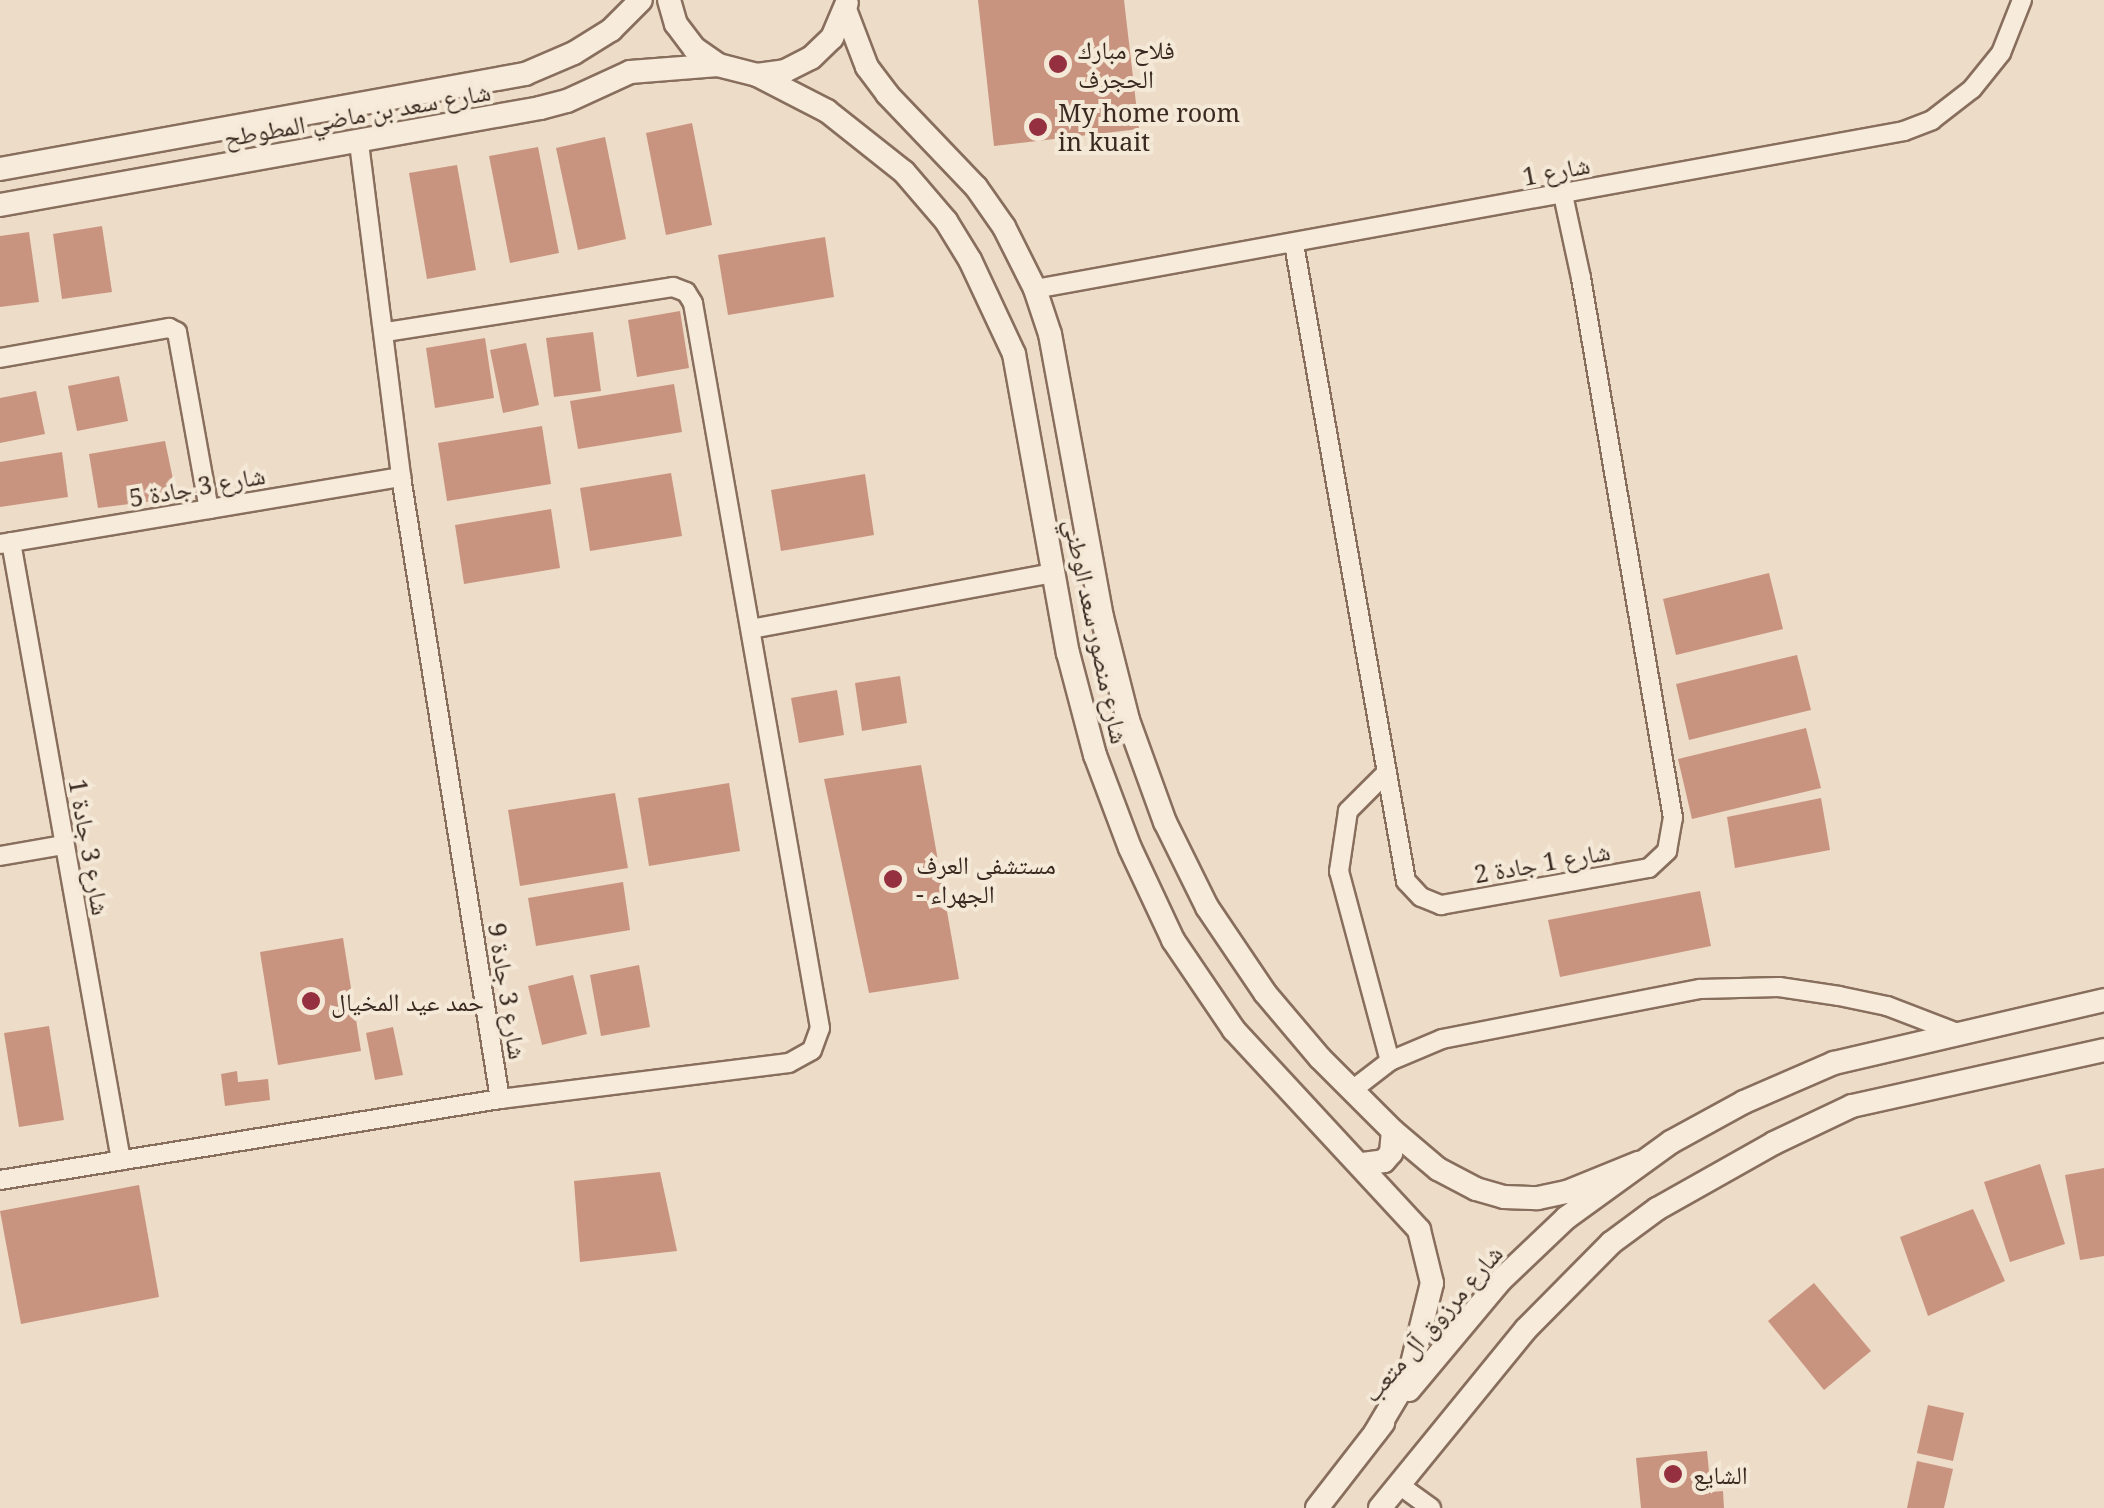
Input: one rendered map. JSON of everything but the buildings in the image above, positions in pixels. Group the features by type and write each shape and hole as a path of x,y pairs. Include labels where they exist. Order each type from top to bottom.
{"street":[{"name":"شارع سعد بن ماضي المطوطح","path":"0,169 524,74 598,38 641,0"},
{"path":"669,0 676,24 694,48 718,66"},
{"name":"شارع 1","path":"1035,289 1904,131 1951,108 1990,69 2022,0"},
{"path":"756,75 785,71 811,58 832,38 847,6"},
{"name":"شارع منصور سعد الوطني","path":"847,6 867,66 887,94 976,187 1004,228 1035,289 1054,351 1102,618 1128,720 1165,822 1207,907 1265,992 1351,1091 1393,1131 1438,1169 1476,1189 1504,1197 1538,1198 1567,1192 1638,1163"},
{"name":"شارع سعد بن ماضي المطوطح","path":"0,206 359,144 567,101 630,72 718,66"},
{"name":"شارع منصور سعد الوطني","path":"718,66 756,75 826,110 904,172 946,221 970,260 1014,354 1053,574 1094,755 1130,848 1173,940 1234,1030 1363,1164 1419,1230 1432,1283 1409,1376 1376,1433"},
{"name":"شارع 3 جادة 9","path":"359,144 401,477 500,1098 789,1064 812,1050 820,1028 693,303 686,292 674,287 384,332"},
{"name":"شارع 1 جادة 2","path":"1294,244 1402,870 1421,896 1441,905 1649,868 1672,840 1674,818 1584,298 1562,194"},
{"path":"0,358 169,328 178,332 209,509"},
{"name":"شارع 3 جادة 5","path":"6,543 401,477"},
{"name":"شارع 3 جادة 1","path":"6,543 121,1160"},
{"path":"751,629 1053,574"},
{"path":"1386,772 1348,811 1340,871 1390,1061"},
{"path":"0,856 64,845"},
{"path":"1351,1091 1390,1061 1442,1039 1700,989 1779,987 1840,996 1888,1006 1955,1032"},
{"name":"شارع مرزوق آل متعب","path":"1318,1508 1500,1280 1566,1218 1638,1163 1744,1102 1834,1063 2104,1000"},
{"path":"1380,1508 1567,1284 1611,1243 1657,1209 1852,1106 2104,1050"},
{"path":"0,1180 500,1098"},
{"path":"1363,1164 1384,1161 1392,1152 1393,1131"},
{"path":"1398,1484 1431,1508"}],"place":[{"name":"فلاح مبارك الحجرف","path":"1058,64"},
{"name":"My home room in kuait","path":"1038,127"},
{"name":"مستشفى العرف - الجهراء","path":"893,879"},
{"name":"حمد عيد المخيال","path":"311,1001"},
{"name":"الشايع","path":"1673,1474"}]}
